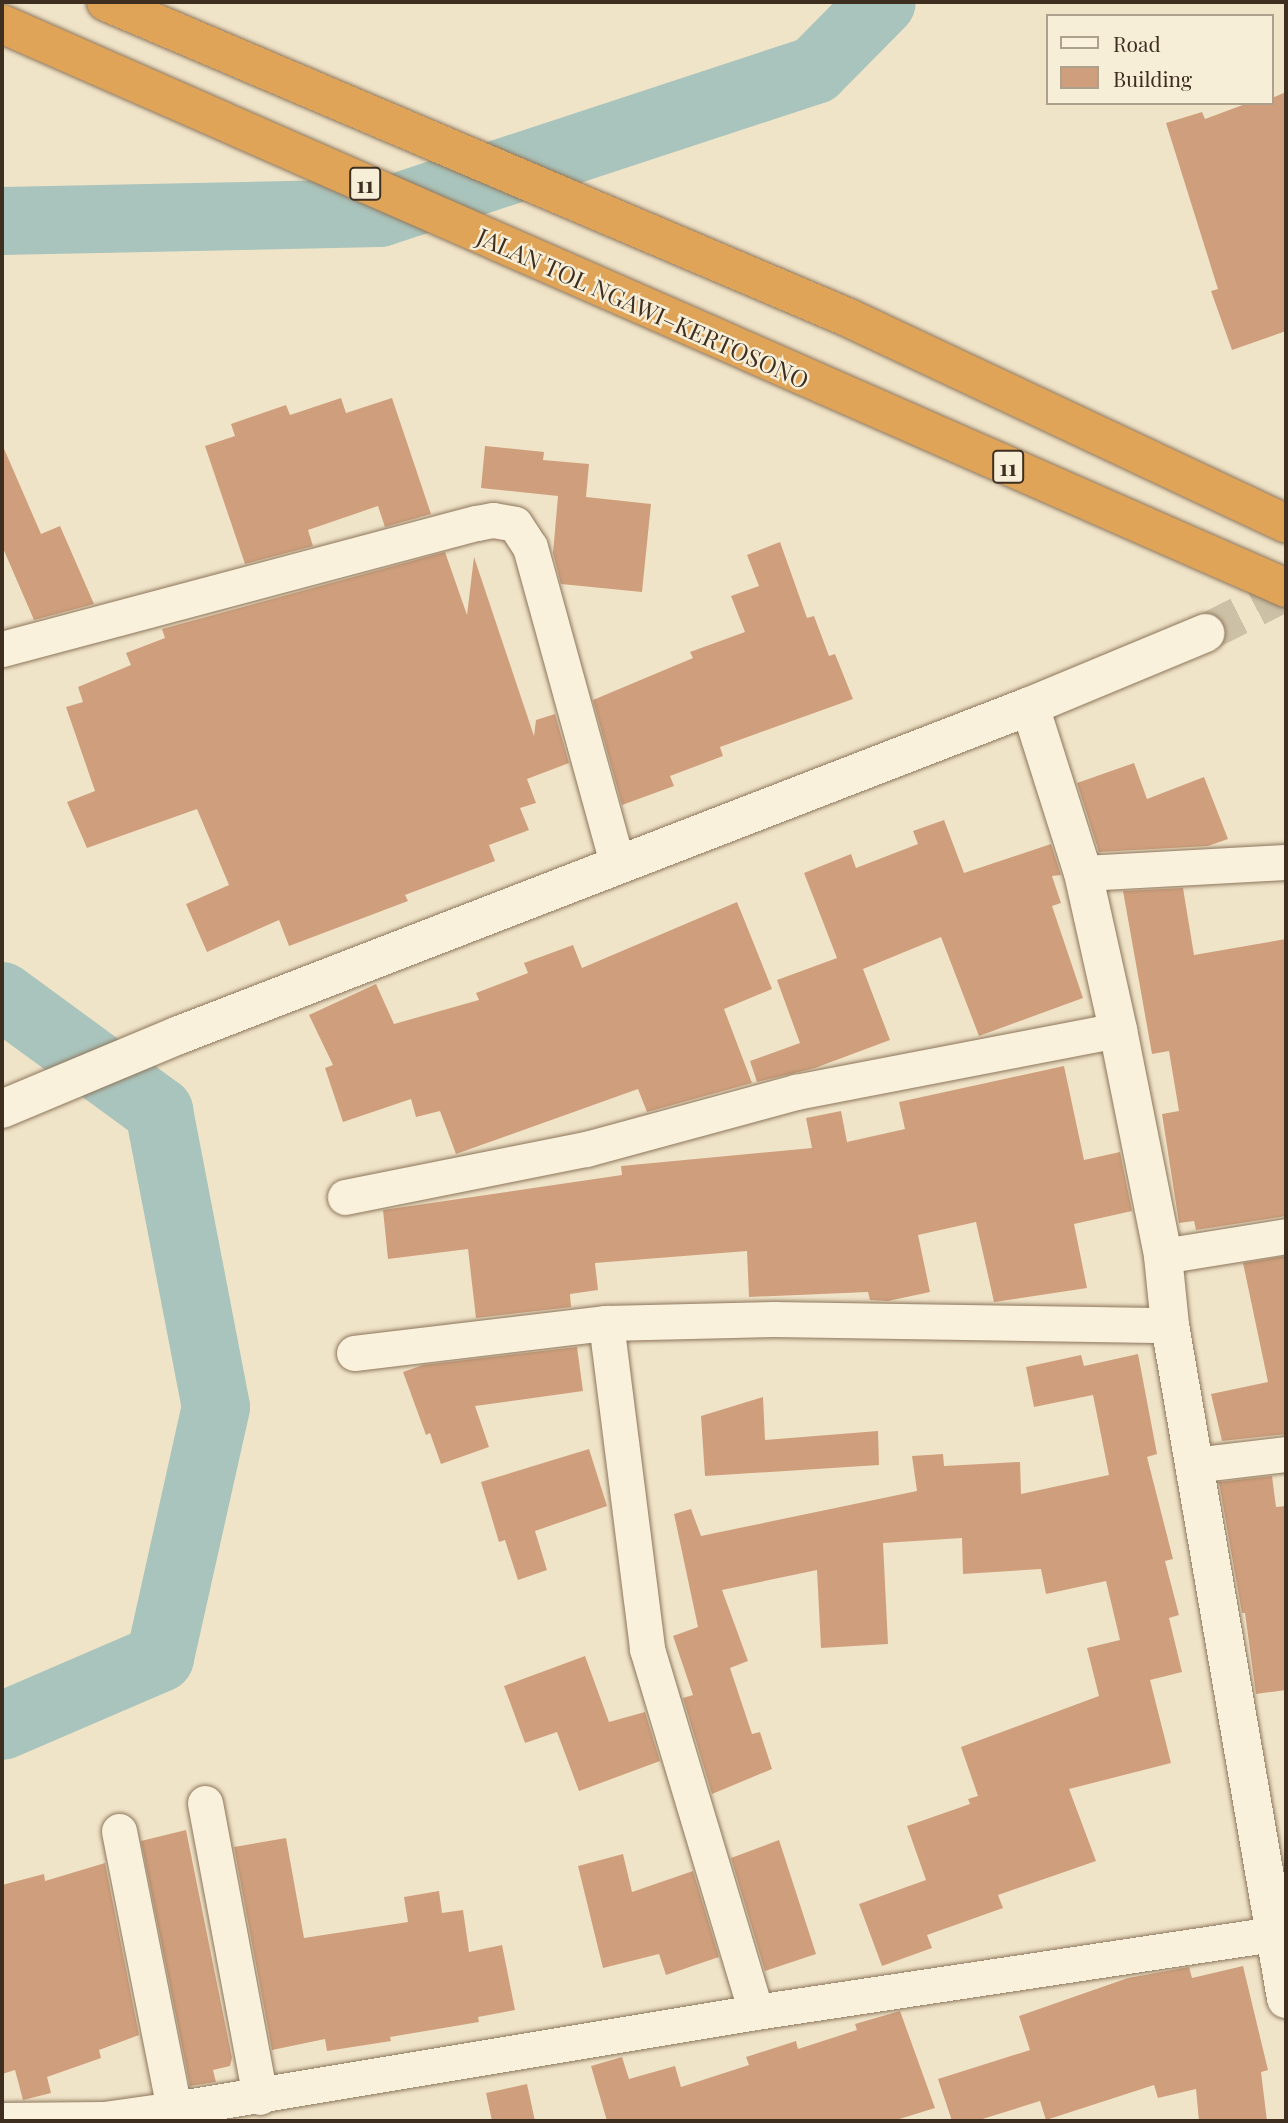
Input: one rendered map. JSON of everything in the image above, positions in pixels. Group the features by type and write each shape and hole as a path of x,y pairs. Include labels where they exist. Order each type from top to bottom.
{"highway":[{"path":"106,2 776,287 1286,524"},
{"name":"JALAN TOL NGAWI–KERTOSONO","path":"2,23 729,346 1286,588"}],"street":[{"path":"2,649 477,523 493,520 515,524 530,547 617,863"},
{"path":"3,1108 179,1035 617,863 1030,706 1205,633"},
{"path":"1030,706 1083,873 1118,1030 1163,1256 1170,1325 1193,1465 1280,1933 1286,1999"},
{"path":"1083,873 1286,862"},
{"path":"345,1197 586,1149 796,1092 1118,1030"},
{"path":"1163,1256 1286,1236"},
{"path":"354,1353 606,1323 775,1320 1170,1325"},
{"path":"606,1323 647,1649 756,2012"},
{"path":"1193,1465 1286,1454"},
{"path":"205,1804 260,2097"},
{"path":"119,1831 174,2109"},
{"path":"2,2120 104,2120 260,2097 756,2012 1280,1933"}],"building":[{"path":"1286,92 1286,331 1232,350 1211,291 1218,289 1166,123 1202,112 1205,119 1243,105 1274,105 1274,97"},
{"path":"341,398 346,413 392,398 431,514 385,527 378,506 308,530 313,546 245,564 205,446 235,436 231,424 286,405 290,415"},
{"path":"2,444 41,534 60,526 94,604 34,620 2,546"},
{"path":"485,446 544,452 543,460 589,464 586,497 651,504 642,592 561,584 553,553 558,496 481,488"},
{"path":"780,542 807,618 814,616 829,656 835,654 853,699 720,747 723,756 670,776 674,786 622,805 593,700 693,658 690,652 745,632 731,596 759,586 747,555"},
{"path":"445,552 467,615 474,557 534,736 536,720 555,714 569,763 527,779 536,803 520,808 529,830 489,845 495,861 405,895 408,901 289,946 279,920 207,952 186,904 229,885 197,809 87,848 67,802 95,791 66,707 83,702 78,687 131,665 126,653 165,638 162,629"},
{"path":"1134,763 1147,799 1204,777 1228,839 1208,846 1099,852 1077,783"},
{"path":"944,820 964,873 1051,844 1061,875 1052,876 1061,903 1052,906 1083,998 979,1036 941,937 863,969 890,1040 815,1068 757,1082 750,1061 800,1043 777,980 837,958 804,873 851,854 856,868 918,844 913,831"},
{"path":"1183,888 1194,955 1286,939 1286,1216 1196,1230 1194,1221 1179,1223 1162,1114 1179,1111 1169,1051 1152,1054 1123,891"},
{"path":"737,902 772,989 724,1009 752,1083 647,1112 638,1089 456,1154 440,1111 416,1117 411,1099 343,1122 325,1068 333,1065 309,1015 376,984 394,1024 479,1000 476,993 528,973 524,963 573,945 582,968"},
{"path":"1064,1066 1084,1160 1120,1152 1132,1211 1074,1224 1087,1288 994,1302 976,1222 918,1235 930,1292 888,1301 870,1300 868,1292 749,1297 747,1251 595,1263 598,1290 570,1294 571,1307 476,1318 468,1249 388,1259 383,1210 622,1175 621,1166 812,1148 806,1118 841,1111 847,1142 905,1129 899,1102"},
{"path":"1286,1256 1286,1434 1222,1441 1211,1394 1268,1382 1243,1263"},
{"path":"577,1347 583,1391 475,1406 489,1447 441,1464 430,1433 426,1435 403,1372 423,1365"},
{"path":"1138,1354 1157,1454 1147,1457 1173,1559 1165,1561 1179,1615 1169,1618 1182,1672 1150,1680 1171,1763 1069,1789 1096,1861 998,1895 1003,1908 927,1935 932,1948 882,1966 859,1904 926,1880 907,1826 970,1804 968,1799 978,1796 961,1747 1099,1696 1087,1648 1120,1640 1106,1581 1046,1594 1041,1569 963,1574 962,1538 883,1543 888,1644 821,1648 817,1570 722,1590 748,1661 730,1668 752,1734 760,1732 772,1769 712,1794 683,1698 693,1695 673,1636 698,1627 674,1514 691,1509 701,1536 917,1491 912,1456 943,1454 944,1466 1020,1462 1021,1494 1109,1475 1093,1395 1034,1407 1026,1367 1081,1355 1084,1366"},
{"path":"763,1397 765,1440 878,1431 879,1465 705,1476 701,1416"},
{"path":"589,1449 607,1506 535,1531 547,1570 518,1580 505,1540 499,1542 481,1482"},
{"path":"1272,1476 1276,1507 1286,1506 1286,1690 1256,1694 1245,1613 1242,1613 1219,1482"},
{"path":"585,1656 609,1722 645,1712 660,1761 579,1791 557,1732 525,1743 504,1686"},
{"path":"186,1830 232,2058 230,2066 213,2070 216,2082 190,2086 141,1841"},
{"path":"286,1838 304,1938 408,1922 404,1897 439,1891 442,1913 463,1910 469,1952 502,1945 515,2010 478,2017 479,2022 390,2037 391,2041 327,2051 325,2039 272,2050 234,1847"},
{"path":"779,1840 816,1954 765,1971 731,1858"},
{"path":"623,1854 632,1892 693,1871 719,1957 666,1975 659,1954 603,1968 578,1866"},
{"path":"105,1863 139,2035 99,2050 101,2058 47,2077 51,2093 23,2100 15,2070 2,2074 2,1885 44,1874 45,1881"},
{"path":"1243,1966 1268,2070 1261,2072 1267,2121 1199,2121 1196,2089 1158,2098 1154,2085 1046,2120 1040,2101 976,2121 952,2121 938,2079 1030,2050 1019,2016 1128,1978 1189,1967 1192,1978"},
{"path":"900,2011 935,2108 893,2121 607,2121 591,2066 622,2057 629,2079 675,2066 681,2087 749,2065 746,2057 796,2041 798,2049 857,2030 855,2024"},
{"path":"527,2084 535,2121 492,2121 486,2093"}],"waterway":[{"path":"2,221 380,213 815,70 882,2"},
{"path":"2,996 159,1111 216,1407 160,1658 2,1726"}],"tunnel":[{"path":"1205,633 1286,592"}]}
